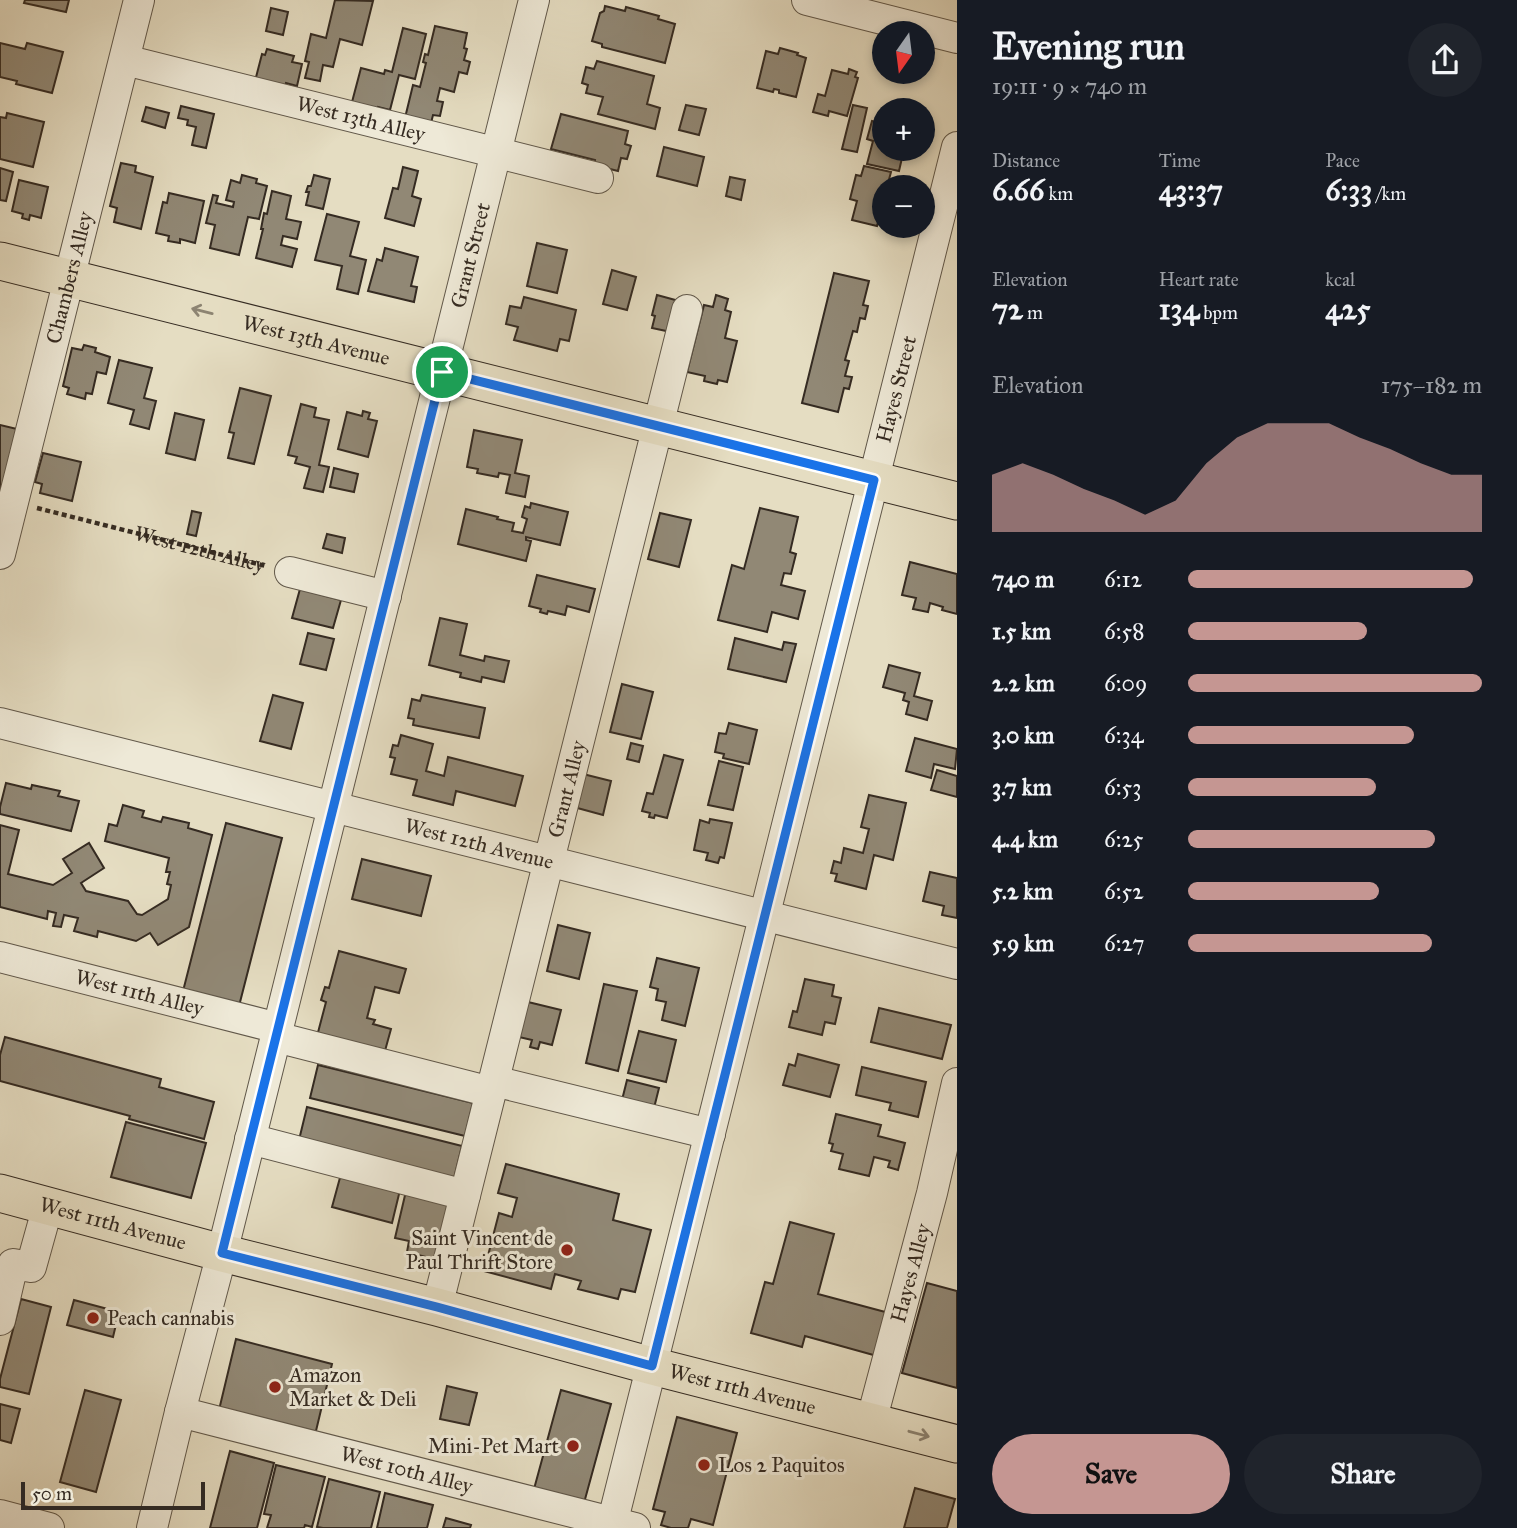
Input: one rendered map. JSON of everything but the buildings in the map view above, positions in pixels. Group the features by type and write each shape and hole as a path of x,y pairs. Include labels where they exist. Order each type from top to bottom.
{"main road":[{"name":"West 13th Avenue","path":"0,261 957,501"},
{"name":"West 11th Avenue","path":"0,1193 957,1444"}],"street":[{"name":"Chambers Alley","path":"0,554 139,0"},
{"name":"Grant Street","path":"152,1528 534,0"},
{"path":"807,0 957,38"},
{"name":"West 13th Alley","path":"125,60 598,178"},
{"name":"Hayes Street","path":"619,1526 652,1366 957,147"},
{"name":"Grant Alley","path":"437,1307 687,310"},
{"name":"West 12th Alley","path":"290,572 386,596"},
{"name":"West 12th Avenue","path":"0,723 957,964"},
{"name":"West 11th Alley","path":"0,957 277,1033 492,1086 710,1134"},
{"name":"Hayes Alley","path":"871,1422 944,1196 957,1083"},
{"path":"250,1139 465,1195"},
{"path":"0,1320 7,1262 31,1267 48,1206"},
{"name":"West 10th Alley","path":"180,1412 619,1526"},
{"path":"0,1515 49,1528"}],"path":[{"name":"West 12th Alley","path":"13,502 290,572"}],"place":[{"name":"Saint Vincent de Paul Thrift Store","path":"567,1250"},
{"name":"Peach cannabis","path":"93,1318"},
{"name":"Amazon Market & Deli","path":"275,1387"},
{"name":"Mini-Pet Mart","path":"573,1446"},
{"name":"Los 2 Paquitos","path":"704,1465"}],"route":[{"path":"442,372 874,480 652,1366 437,1307 222,1253 442,372"}]}
